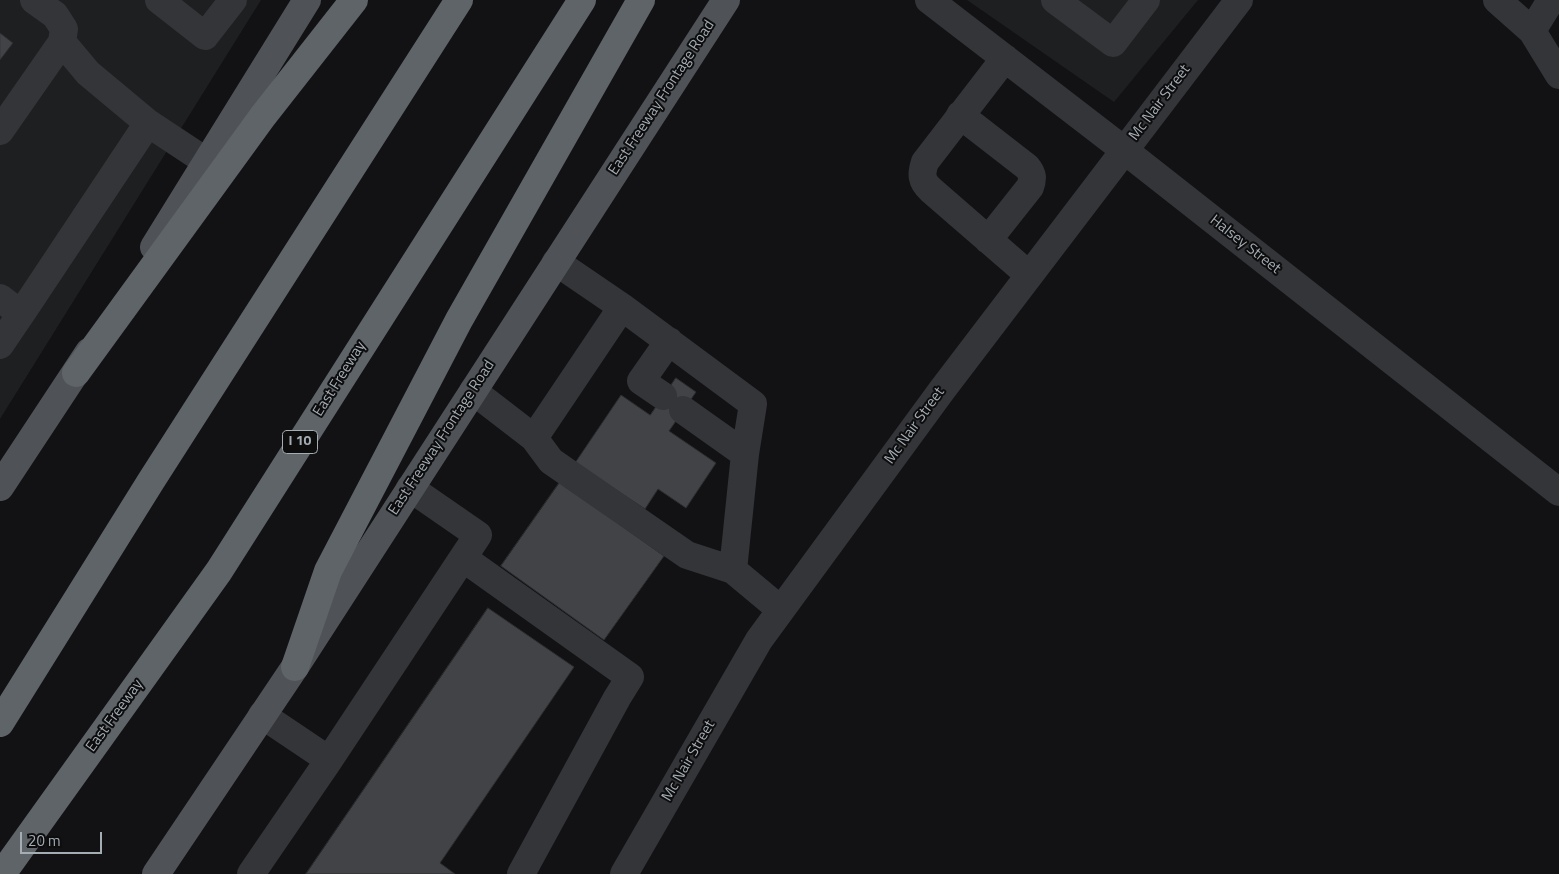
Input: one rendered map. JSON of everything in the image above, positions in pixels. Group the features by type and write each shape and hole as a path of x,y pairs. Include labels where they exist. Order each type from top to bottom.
{"highway":[{"path":"76,373 264,116 354,0"},
{"path":"0,723 178,439 459,0"},
{"name":"East Freeway","path":"2,874 218,570 582,0"},
{"path":"294,667 328,571 459,320 641,0"}],"main road":[{"path":"2,481 76,373 307,0"},
{"name":"East Freeway Frontage Road","path":"156,874 294,667 726,0"}],"street":[{"path":"0,131 62,42 64,29 60,22 55,15 34,0"},
{"path":"159,0 205,36 233,0"},
{"name":"Halsey Street","path":"929,0 1124,150 1559,492"},
{"path":"1056,0 1113,43 1146,0"},
{"name":"Mc Nair Street","path":"624,874 759,640 942,390 1239,0"},
{"path":"1497,0 1532,31 1559,75"},
{"path":"1532,31 1551,0"},
{"path":"62,42 88,73 148,123 207,162"},
{"path":"1005,58 924,162 921,173 924,183 1029,275"},
{"path":"960,115 1027,167 1031,171 1033,179 1030,187 988,240"},
{"path":"0,345 10,306 148,123"},
{"path":"556,262 622,307 753,404 744,454 733,570"},
{"path":"534,438 622,307"},
{"path":"668,341 641,381 744,454"},
{"path":"473,390 534,438 551,461 687,555 733,570 781,610"},
{"path":"251,874 478,535 410,488"},
{"path":"463,558 630,677 521,874"},
{"path":"262,715 329,760"}],"shaded area":[{"path":"0,0 261,0 0,419"},
{"path":"967,0 1198,0 1114,102"}],"building":[{"path":"0,33 13,43 0,60"},
{"path":"676,378 696,392 669,431 716,463 686,508 658,489 645,509 575,463 621,395 650,415"},
{"path":"560,482 664,556 604,640 501,566"},
{"path":"488,608 574,667 440,863 455,874 306,874"}]}
